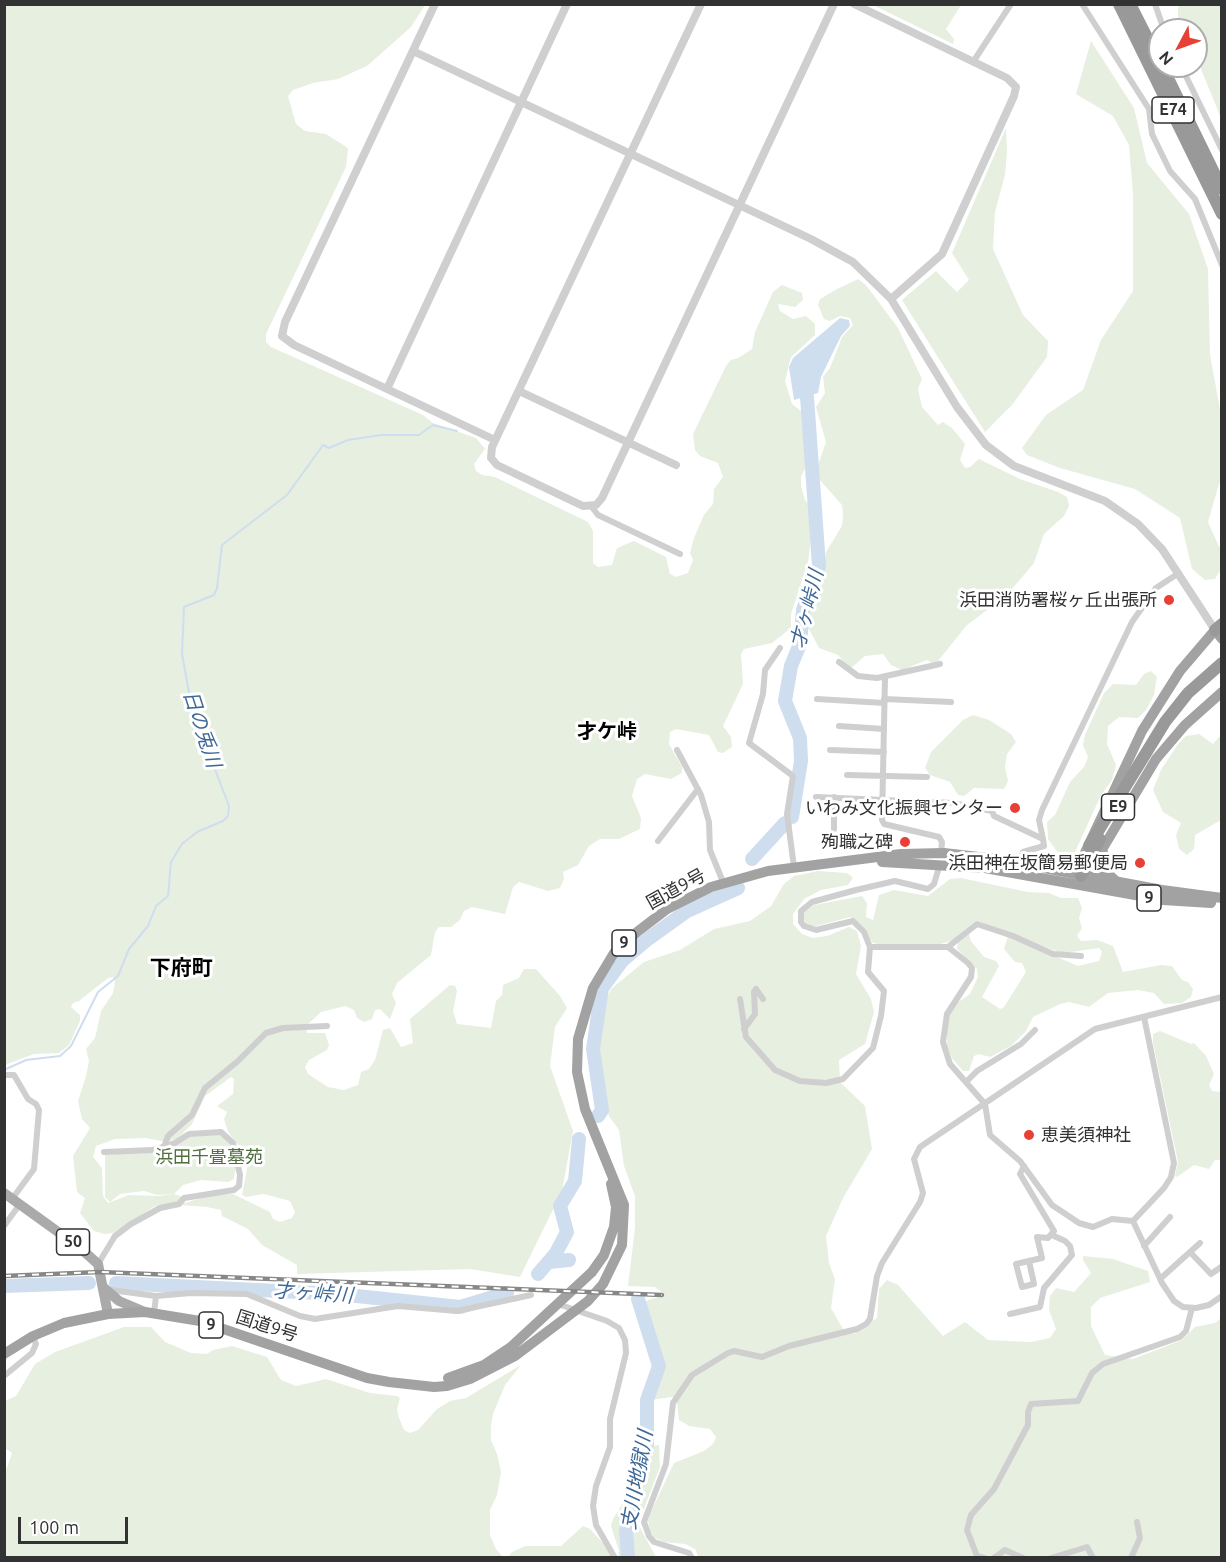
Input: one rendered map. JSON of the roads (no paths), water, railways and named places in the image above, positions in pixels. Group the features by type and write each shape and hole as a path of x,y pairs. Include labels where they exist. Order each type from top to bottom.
{"highway":[{"name":"E74","path":"1122,5 1148,44"},
{"name":"E74","path":"1122,5 1221,214"},
{"name":"E74","path":"1168,78 1221,189"},
{"path":"1079,880 1080,867 1086,851 1111,792 1142,731 1180,671 1220,633"},
{"name":"E9","path":"1086,851 1154,737 1188,693 1221,663"},
{"path":"1122,883 1110,878 1101,868 1101,855 1112,832 1141,780 1166,746 1200,709 1221,692"},
{"name":"E9","path":"1079,880 1154,737"},
{"path":"1079,880 1112,832"},
{"path":"1054,869 1072,867 1086,851"},
{"name":"国道9号","path":"4,1354 33,1336 64,1323 108,1314 149,1312 200,1321 367,1378 434,1388 447,1386 491,1370 577,1311 603,1284 619,1255 625,1218 619,1190 585,1109 577,1072 578,1039 593,988 614,953 637,932 667,909 723,882 794,867 901,854 1006,871 1122,883 1221,898"},
{"name":"国道9号","path":"941,859 1019,863 1054,869 1108,891 1173,901 1221,903"},
{"name":"国道9号","path":"418,1384 457,1376 484,1365 511,1347 578,1285 604,1255 614,1227 616,1207 607,1160"}],"main road":[{"name":"50","path":"12,1199 79,1246 98,1264 108,1314"},
{"path":"103,1287 119,1301 149,1312"}],"street":[{"path":"435,4 282,331 285,339 294,345 495,440"},
{"path":"387,389 567,4"},
{"path":"701,4 495,440 491,454 497,465 579,505 591,506 602,498 834,4"},
{"path":"854,4 1013,82 1016,93 942,254 891,299"},
{"path":"973,62 1011,4"},
{"path":"1082,4 1149,109 1152,134 1170,171 1195,199 1221,265"},
{"path":"413,51 837,252 863,270 891,299 957,407 986,445 1014,466 1105,501 1120,510 1150,535 1220,633"},
{"path":"1187,78 1221,150"},
{"path":"519,392 676,465"},
{"path":"591,506 598,514 680,554"},
{"path":"1019,863 1023,852 1044,846 1039,820 1042,810 1132,622 1156,588 1179,573"},
{"path":"780,648 765,670 763,694 749,743 752,748 793,776 787,814 794,867"},
{"path":"840,662 858,676 885,678 940,664"},
{"path":"740,999 744,1029 749,1042 782,1075 817,1083 843,1079 873,1048 884,990 868,972 870,947 864,932 853,921 816,930 804,926 801,911 821,899 895,881 928,889 934,884 941,859 942,842 939,837 884,824 882,820 885,678"},
{"path":"817,699 951,702"},
{"path":"839,726 884,729"},
{"path":"677,750 698,789 709,822 710,850 723,882"},
{"path":"831,750 884,752"},
{"path":"847,775 927,777"},
{"path":"658,842 698,789"},
{"path":"816,797 953,803 992,811 994,816 1043,839"},
{"path":"834,798 834,829"},
{"path":"948,948 977,924 1053,954 1081,956"},
{"path":"870,947 948,948 972,968 971,977 947,1014 943,1031 947,1056 985,1104 990,1135 1024,1166 1052,1205 1086,1227 1112,1219 1133,1221"},
{"path":"744,1029 755,1014 754,992 756,989 763,999"},
{"path":"692,1557 689,1553 654,1542 644,1522 666,1464 673,1403 677,1394 704,1365 734,1351 762,1358 789,1346 857,1329 866,1323 870,1319 877,1276 882,1263 914,1213 923,1193 914,1165 915,1153 920,1147 1095,1029 1221,997"},
{"path":"1133,1221 1164,1188 1171,1177 1174,1163 1144,1017"},
{"path":"164,1147 168,1136 192,1116 205,1088 266,1033 283,1028 327,1026"},
{"path":"967,1081 977,1071 1021,1044 1035,1030"},
{"path":"4,1075 14,1075 28,1099 36,1104 39,1110 34,1169 12,1199 4,1226"},
{"path":"98,1264 115,1236 137,1220 160,1208 179,1204 184,1198 234,1190 238,1186 240,1175 236,1150 221,1132 189,1134 164,1147 104,1152"},
{"path":"1024,1166 1020,1174 1053,1227 1052,1235"},
{"path":"1144,1246 1170,1217"},
{"path":"1133,1221 1160,1279 1174,1301 1183,1307 1192,1308 1209,1305 1221,1296"},
{"path":"1029,1261 1042,1258 1037,1237 1044,1239 1052,1235"},
{"path":"1010,1314 1040,1307 1044,1288 1072,1255 1070,1246 1065,1241 1052,1235"},
{"path":"1160,1279 1200,1243"},
{"path":"1190,1252 1211,1274 1221,1267"},
{"path":"103,1287 117,1293 156,1296 191,1293 247,1294 300,1316 315,1319 398,1306 457,1311 531,1296"},
{"path":"149,1312 156,1296"},
{"path":"561,1301 577,1311 613,1324 623,1334 626,1345 610,1419 610,1448 596,1486 592,1506 596,1525 615,1557"},
{"path":"984,1557 977,1556 966,1530 971,1515 994,1489 1028,1425 1028,1412 1031,1404 1078,1401 1092,1373 1103,1364 1180,1337 1186,1331 1192,1308"},
{"path":"4,1376 32,1353 36,1344 33,1336"},
{"path":"1131,1557 1140,1538 1137,1522"},
{"path":"1051,1557 1087,1547 1093,1557"},
{"path":"994,1557 1005,1550 1023,1557"}],"water":[{"path":"840,318 849,320 850,326 841,336 821,377 818,393 794,400 789,367 793,358"}],"waterway":[{"name":"才ヶ峠川","path":"792,817 801,761 800,738 785,701 791,666 800,644 803,610 819,566 807,397"},
{"name":"日の兎川","path":"4,1070 26,1060 60,1056 71,1046 98,992 118,976 129,949 148,926 156,906 168,896 171,862 182,844 197,832 223,821 228,816 229,806 192,709 182,654 184,607 214,595 217,588 222,545 287,495 323,445 329,448 348,440 381,435 419,435 433,425 457,431"},
{"name":"才ヶ峠川","path":"752,859 785,823"},
{"name":"才ヶ峠川","path":"598,1116 602,1110 593,1049 602,988 622,961 648,939 687,911 738,888"},
{"name":"才ヶ峠川","path":"538,1274 556,1253 567,1232 560,1206 575,1181 579,1139"},
{"name":"支川地獄川","path":"549,1262 569,1260"},
{"name":"才ヶ峠川","path":"4,1286 89,1283"},
{"name":"才ヶ峠川","path":"116,1283 338,1294 460,1307 507,1293"},
{"name":"支川地獄川","path":"628,1558 626,1530 647,1444 647,1400 659,1366 638,1299"}],"railway":[{"path":"4,1276 100,1272 662,1295"}],"place":[{"name":"浜田消防署桜ヶ丘出張所","path":"1169,600"},
{"name":"いわみ文化振興センター","path":"1015,808"},
{"name":"殉職之碑","path":"905,842"},
{"name":"浜田神在坂簡易郵便局","path":"1140,863"},
{"name":"恵美須神社","path":"1029,1135"}],"district":[{"name":"才ケ峠","path":"607,731"},
{"name":"下府町","path":"181,968"}],"park label":[{"name":"浜田千畳墓苑","path":"209,1157"}]}
